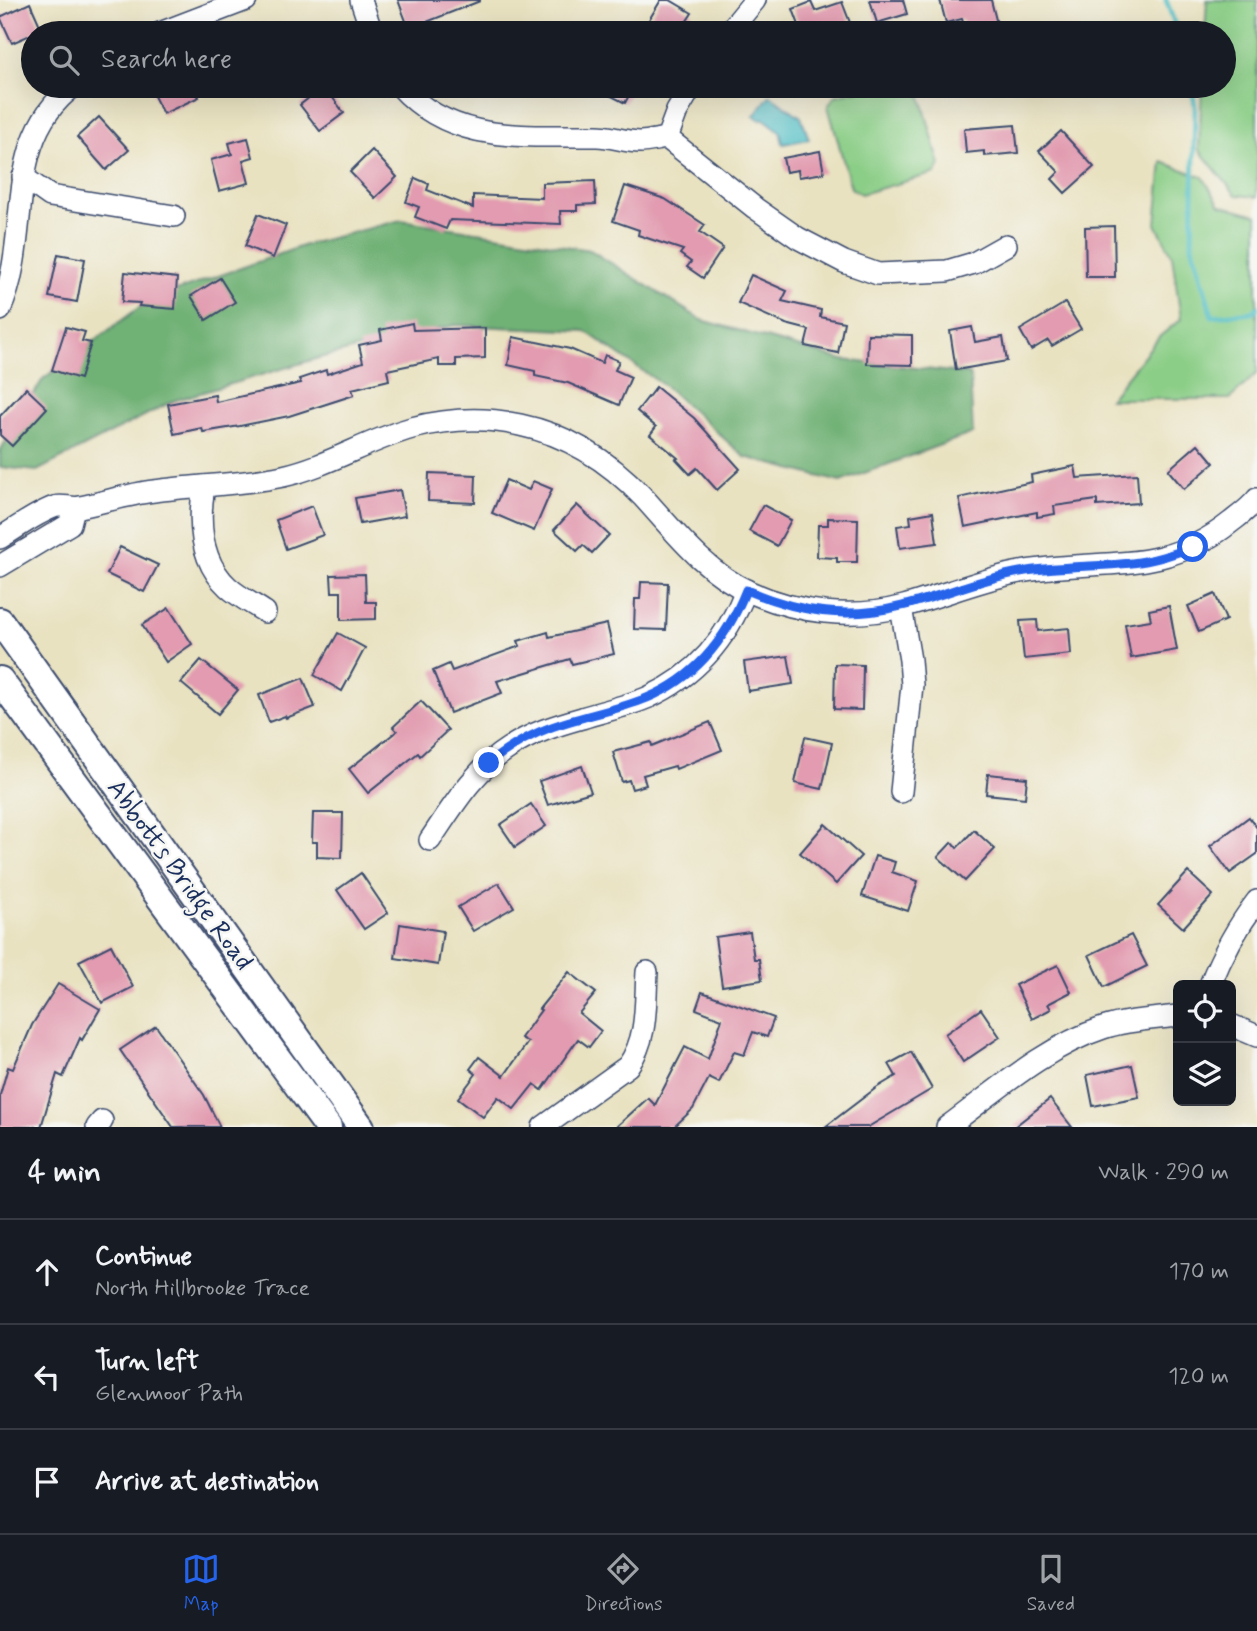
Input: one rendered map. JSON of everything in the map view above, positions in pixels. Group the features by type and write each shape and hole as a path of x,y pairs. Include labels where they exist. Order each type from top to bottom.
{"main road":[{"name":"Abbotts Bridge Road","path":"0,621 361,1127"},
{"name":"Abbotts Bridge Road","path":"0,680 328,1127"}],"street":[{"path":"191,21 246,0"},
{"path":"361,0 368,21"},
{"path":"738,21 755,0"},
{"path":"0,310 12,273 23,177 32,141 49,110 62,98"},
{"path":"412,98 437,116 465,128 497,136 602,136 639,142 667,138 745,201 798,239 844,262 878,274 947,271 974,263 1006,245"},
{"path":"667,138 685,98"},
{"path":"23,177 50,196 174,216"},
{"path":"0,538 57,505 74,508 151,491 249,482 285,475 325,463 409,429 443,421 478,419 521,425 565,440 605,463 640,494 700,559 721,575 746,590 780,604 820,613 858,613 901,607 1018,572 1062,566 1134,563 1167,556 1193,547 1214,535 1257,499"},
{"path":"204,486 200,524 210,562 230,589 265,612"},
{"path":"0,566 70,524 74,508"},
{"path":"430,840 470,781 509,747 547,729 648,697 688,674 708,656 724,635 746,590"},
{"path":"901,607 912,685 901,792"},
{"path":"1212,980 1241,922 1257,901"},
{"path":"544,1127 628,1066 635,1057 644,1032 647,972"},
{"path":"947,1127 1054,1050 1101,1029 1128,1022 1173,1017"},
{"path":"1236,1027 1257,1036"}],"green space":[{"path":"1207,0 1257,0 1257,197 1236,195 1199,150 1201,98 1236,98 1236,21 1206,21"},
{"path":"834,98 921,98 940,165 936,173 861,194 851,188 828,106"},
{"path":"1162,162 1203,177 1220,205 1257,215 1257,373 1230,399 1109,399 1159,337 1181,319 1172,255 1156,224"},
{"path":"401,220 590,250 702,320 843,360 970,374 973,433 840,482 745,457 666,387 585,331 455,325 319,358 173,401 37,471 0,467 0,451 43,379 148,301 308,244"}],"water":[{"path":"768,98 774,98 801,117 809,139 783,144 780,131 763,118 761,120 754,116"}],"building":[{"path":"398,0 480,0 429,21 406,21"},
{"path":"661,0 670,0 692,13 687,21 648,21"},
{"path":"870,0 903,0 907,14 876,21"},
{"path":"940,0 991,0 996,21 962,19 945,21"},
{"path":"811,2 815,11 842,2 849,21 798,21 793,9"},
{"path":"30,3 38,21 21,21 21,39 12,43 0,17"},
{"path":"155,98 197,98 163,114"},
{"path":"309,98 333,98 344,113 320,131 300,105"},
{"path":"615,98 628,98 625,103"},
{"path":"99,117 129,150 106,170 77,137"},
{"path":"1015,125 1018,153 984,156 984,151 966,153 964,129"},
{"path":"1061,131 1094,167 1065,193 1052,179 1059,172 1039,151"},
{"path":"248,138 253,157 243,160 249,183 219,191 211,160 232,154 229,143"},
{"path":"372,150 397,177 375,198 350,172"},
{"path":"820,151 824,173 799,177 798,170 786,172 783,158"},
{"path":"415,178 429,184 427,190 473,208 473,195 542,198 542,183 595,181 596,204 577,205 577,211 560,211 561,224 450,220 446,229 415,217 419,207 406,202"},
{"path":"625,186 665,199 705,225 700,232 723,248 703,278 687,267 691,262 680,254 683,250 638,235 639,230 613,221"},
{"path":"258,214 286,225 273,258 245,246"},
{"path":"1114,226 1115,277 1086,277 1085,227"},
{"path":"58,254 85,259 77,302 49,297"},
{"path":"125,272 177,278 175,309 122,302"},
{"path":"751,275 787,291 782,301 821,310 820,317 844,322 838,353 805,346 809,330 786,324 738,303"},
{"path":"220,278 235,302 206,320 191,296"},
{"path":"1065,303 1081,329 1052,346 1048,340 1031,350 1020,330"},
{"path":"412,323 413,330 485,328 485,358 456,359 456,366 439,366 439,359 387,370 389,380 352,389 354,395 289,416 203,432 202,428 174,434 168,404 215,395 216,402 301,383 299,379 326,370 327,374 363,362 359,345 382,340 380,330"},
{"path":"66,327 85,332 82,341 91,343 80,379 52,370"},
{"path":"972,327 975,342 1003,337 1007,361 956,370 950,331"},
{"path":"868,334 912,335 912,365 867,364"},
{"path":"513,337 570,349 602,363 605,355 619,361 615,370 631,377 619,405 568,383 535,376 535,371 508,365"},
{"path":"656,387 694,418 740,469 717,490 697,468 690,474 676,459 678,458 650,435 656,427 637,411"},
{"path":"26,388 47,408 12,446 0,435 0,416"},
{"path":"1198,444 1214,463 1184,489 1168,470"},
{"path":"1075,466 1077,478 1137,474 1139,503 1097,506 1097,500 1054,506 1055,514 1037,517 1037,512 965,527 959,498 1032,482 1031,475"},
{"path":"429,473 476,475 475,503 428,501"},
{"path":"506,480 529,490 533,481 552,489 534,531 492,513"},
{"path":"400,490 405,516 360,524 355,498"},
{"path":"577,505 609,535 592,553 583,545 577,551 554,530"},
{"path":"763,505 791,520 777,546 749,531"},
{"path":"312,506 323,535 286,549 276,520"},
{"path":"933,512 937,543 900,548 897,526 911,524 910,516"},
{"path":"828,518 858,519 857,562 837,562 837,558 817,557 818,525 828,525"},
{"path":"120,547 158,565 144,592 107,574"},
{"path":"365,574 366,602 376,602 376,619 341,620 341,592 332,592 331,575"},
{"path":"641,582 668,583 666,630 634,629 635,599 640,599"},
{"path":"1215,594 1226,620 1199,632 1188,606"},
{"path":"1169,606 1177,650 1131,658 1125,624 1151,620 1149,610"},
{"path":"169,608 192,644 166,662 142,625"},
{"path":"1037,620 1038,631 1069,628 1071,654 1024,659 1020,621"},
{"path":"607,624 614,654 572,664 570,659 497,681 502,693 450,713 433,671 449,664 452,671 520,646 518,641 548,632 549,637"},
{"path":"338,633 365,648 342,691 314,675"},
{"path":"788,656 793,684 748,691 744,662"},
{"path":"201,660 238,690 218,714 181,683"},
{"path":"835,664 863,665 862,710 834,709"},
{"path":"303,678 315,707 269,722 259,695"},
{"path":"421,701 448,730 420,756 418,753 368,793 349,769 397,731 393,727"},
{"path":"710,722 722,750 676,769 675,766 643,775 646,785 632,789 629,780 622,782 613,752 651,742 652,746"},
{"path":"805,737 832,743 822,789 795,783"},
{"path":"582,766 591,792 548,805 539,781"},
{"path":"988,774 1027,778 1025,798 986,794"},
{"path":"531,804 546,826 515,847 500,825"},
{"path":"313,813 343,813 342,858 317,857 317,842 312,842"},
{"path":"1249,817 1257,828 1257,854 1230,873 1210,846"},
{"path":"825,824 861,856 836,884 800,853"},
{"path":"974,830 995,849 965,881 938,857 952,842 957,848"},
{"path":"875,856 895,862 892,872 918,881 908,911 862,896"},
{"path":"1188,872 1213,895 1183,928 1158,905"},
{"path":"361,873 388,913 364,929 337,890"},
{"path":"499,883 514,907 473,931 458,907"},
{"path":"400,924 443,931 438,965 395,958"},
{"path":"750,932 754,959 759,959 762,980 722,986 715,937"},
{"path":"1131,935 1147,966 1104,987 1089,955"},
{"path":"111,945 133,987 102,1003 79,961"},
{"path":"1058,965 1071,992 1048,1004 1051,1009 1032,1019 1015,985"},
{"path":"569,972 596,993 579,1013 601,1031 589,1047 578,1039 542,1090 534,1084 514,1109 498,1097 483,1117 458,1098 476,1074 470,1069 479,1057 504,1076 528,1042 521,1038 541,1010 539,1009"},
{"path":"58,984 100,1009 82,1040 80,1038 63,1077 57,1074 41,1127 0,1127 0,1095 8,1067 13,1069 32,1025"},
{"path":"702,992 774,1018 767,1037 753,1032 744,1055 734,1052 719,1083 709,1078 693,1109 674,1127 616,1127 648,1098 655,1105 685,1047 708,1059 722,1019 696,1009"},
{"path":"981,1009 1000,1037 963,1062 945,1034"},
{"path":"156,1026 204,1095 220,1127 173,1127 120,1050"},
{"path":"911,1052 932,1089 868,1127 825,1127 896,1076 889,1064"},
{"path":"1132,1065 1139,1097 1093,1106 1087,1075"},
{"path":"1050,1099 1072,1127 1014,1127"}],"waterway":[{"path":"1166,0 1174,21"},
{"path":"1194,98 1192,245 1212,316 1253,312 1257,308"}],"route":[{"path":"489,763 509,747 547,729 648,697 688,674 708,656 724,635 746,590 780,604 820,613 858,613 901,607 1018,572 1062,566 1134,563 1193,547"}]}
